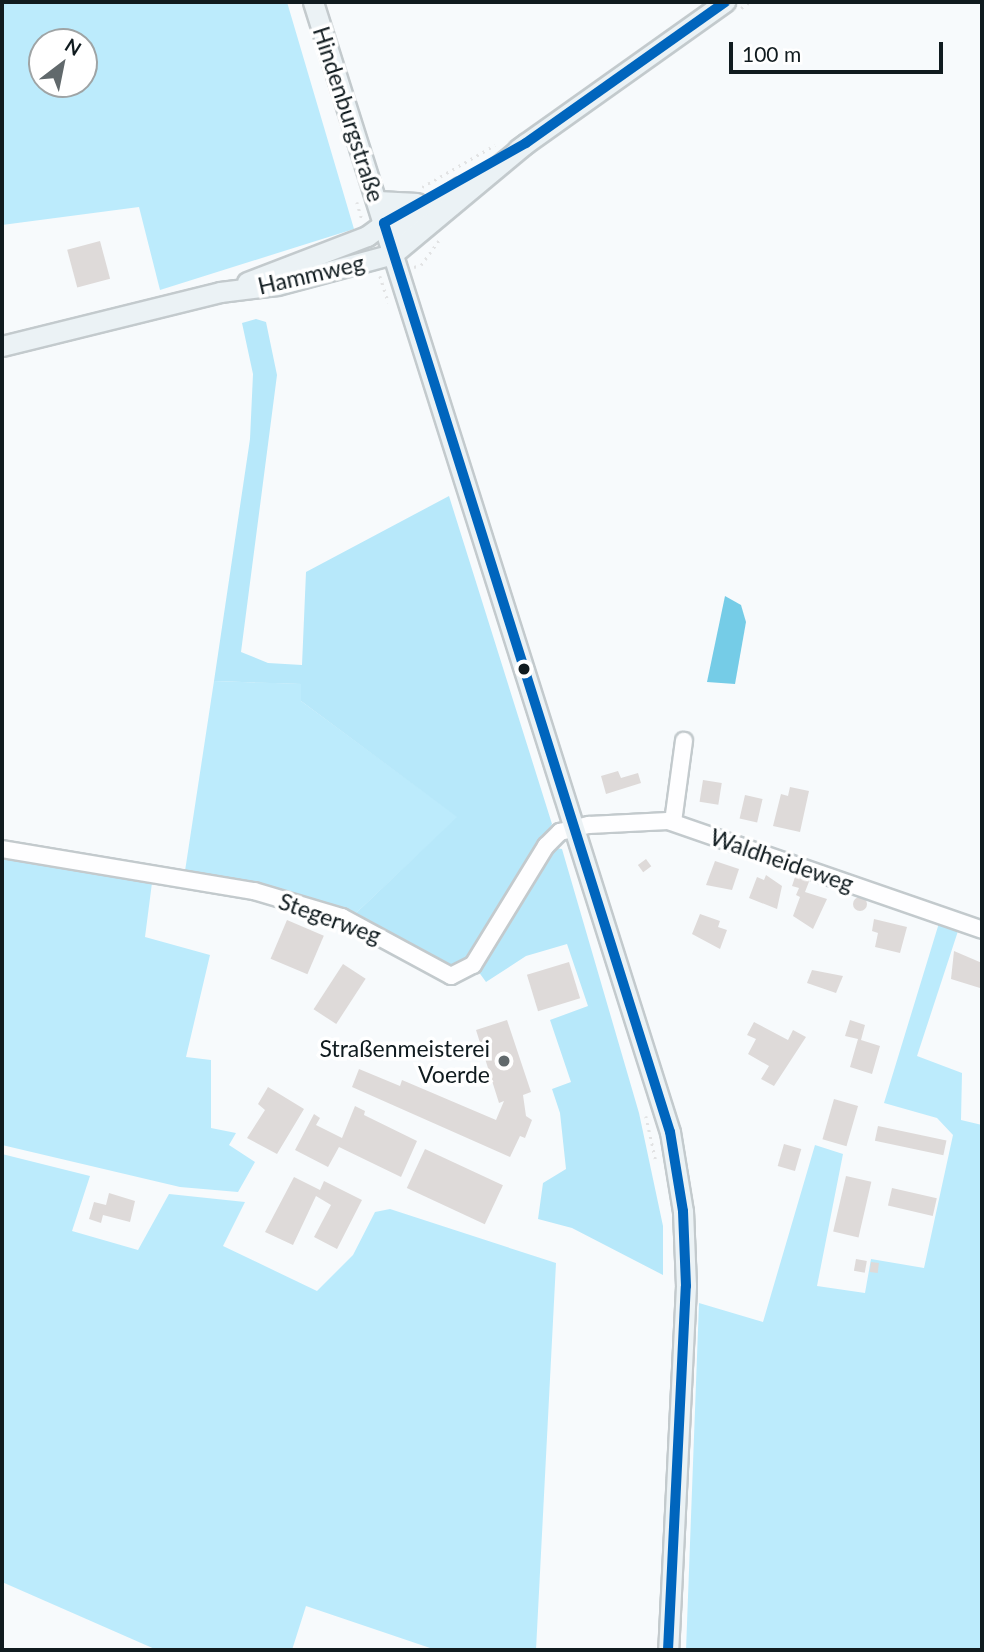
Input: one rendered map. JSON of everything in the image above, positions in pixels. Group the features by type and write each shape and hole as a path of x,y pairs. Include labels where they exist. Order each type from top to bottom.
{"main road":[{"name":"Hindenburgstraße","path":"313,2 369,198 576,826 670,1132 683,1211 686,1286 668,1650"},
{"name":"Hammweg","path":"2,346 222,292 277,285 387,252 526,144 732,6"},
{"name":"Hammweg","path":"387,252 417,197 526,144"},
{"path":"369,198 417,197"},
{"name":"Hammweg","path":"222,292 367,236 387,252"}],"street":[{"path":"673,822 684,741"},
{"name":"Waldheideweg","path":"576,826 673,822 982,930"},
{"name":"Stegerweg","path":"2,849 254,891 342,917 451,976 473,965 546,846 560,832 576,826"}],"path":[{"path":"732,6 750,2"},
{"path":"417,197 499,143"},
{"path":"367,236 369,198"},
{"path":"389,304 387,252 421,265 443,234"},
{"path":"645,1114 657,1164"}],"shaded area":[{"path":"2,2 287,2 354,229 160,290 139,207 2,225"},
{"path":"256,319 266,322 277,375 241,652 268,663 302,665 306,572 449,496 552,824 471,953 456,965 445,966 355,914 457,817 301,701 301,684 214,681 250,439 253,374 242,323"},
{"path":"725,596 741,605 746,622 735,684 707,682"},
{"path":"214,681 302,684 301,701 458,817 355,914 185,871"},
{"path":"556,848 562,849 639,1113 663,1226 663,1275 572,1228 538,1219 543,1183 566,1169 560,1113 552,1089 571,1082 550,1020 588,1006 567,944 526,956 486,982 478,971"},
{"path":"2,854 153,875 145,937 210,955 186,1057 211,1060 211,1128 236,1133 229,1145 255,1162 238,1192 180,1187 2,1145"},
{"path":"939,923 959,928 917,1056 962,1073 961,1120 982,1125 982,1650 686,1650 699,1303 763,1322 815,1145 843,1154 817,1286 865,1293 871,1259 924,1268 953,1135 937,1118 884,1103"},
{"path":"2,1154 90,1176 72,1231 138,1250 169,1194 245,1202 223,1246 317,1291 353,1255 375,1212 390,1209 556,1263 536,1650 436,1650 306,1606 292,1650 157,1650 2,1582"}],"building":[{"path":"100,241 110,279 77,287 67,250"},
{"path":"618,771 621,778 638,773 641,783 606,794 601,776"},
{"path":"703,780 722,783 718,805 700,802"},
{"path":"790,787 809,791 800,832 773,826 781,794 788,796"},
{"path":"745,795 763,799 757,822 740,818"},
{"path":"646,859 651,866 643,872 638,865"},
{"path":"715,861 739,869 732,890 706,885"},
{"path":"796,874 810,879 805,892 827,899 813,929 793,916 800,897 796,895 799,888 792,886"},
{"path":"766,875 782,886 777,909 749,898 757,877 764,880"},
{"path":"857,897 863,897 867,904 863,911 857,911 853,907 853,901"},
{"path":"700,914 720,921 718,927 727,930 720,949 692,934"},
{"path":"874,919 907,927 900,953 875,947 878,933 872,931"},
{"path":"287,920 324,936 307,974 271,959"},
{"path":"954,951 982,963 980,988 951,979"},
{"path":"569,962 580,998 538,1011 527,975"},
{"path":"343,964 366,979 336,1024 314,1009"},
{"path":"812,970 843,976 836,993 807,983"},
{"path":"507,1020 531,1092 523,1095 526,1116 532,1120 525,1138 520,1136 510,1157 352,1087 359,1069 400,1086 402,1080 496,1120 504,1101 499,1103 476,1030"},
{"path":"850,1020 865,1025 861,1040 880,1046 872,1074 850,1067 858,1039 845,1036"},
{"path":"754,1022 788,1040 793,1030 806,1037 774,1086 761,1079 769,1066 748,1054 756,1039 747,1035"},
{"path":"268,1087 304,1109 277,1154 247,1138 265,1110 258,1104"},
{"path":"834,1099 858,1106 846,1146 822,1139"},
{"path":"355,1106 365,1111 364,1115 417,1141 401,1177 339,1147 328,1167 295,1150 314,1114 320,1118 316,1125 342,1138"},
{"path":"878,1126 946,1141 943,1155 875,1141"},
{"path":"784,1144 801,1149 795,1171 778,1166"},
{"path":"425,1149 503,1185 485,1224 407,1188"},
{"path":"846,1176 871,1182 859,1237 833,1232"},
{"path":"294,1177 320,1190 324,1181 362,1200 337,1249 314,1237 331,1205 316,1196 293,1245 265,1232"},
{"path":"892,1188 937,1198 933,1216 888,1206"},
{"path":"109,1193 135,1201 130,1222 103,1215 101,1223 89,1219 94,1202 106,1205"},
{"path":"856,1259 867,1261 865,1273 854,1271"},
{"path":"871,1262 879,1263 878,1273 870,1272"}],"transit line":[{"path":"668,1650 686,1286 683,1211 670,1132 384,223 526,143 725,2"}],"place":[{"name":"Straßenmeisterei Voerde","path":"504,1061"}]}
